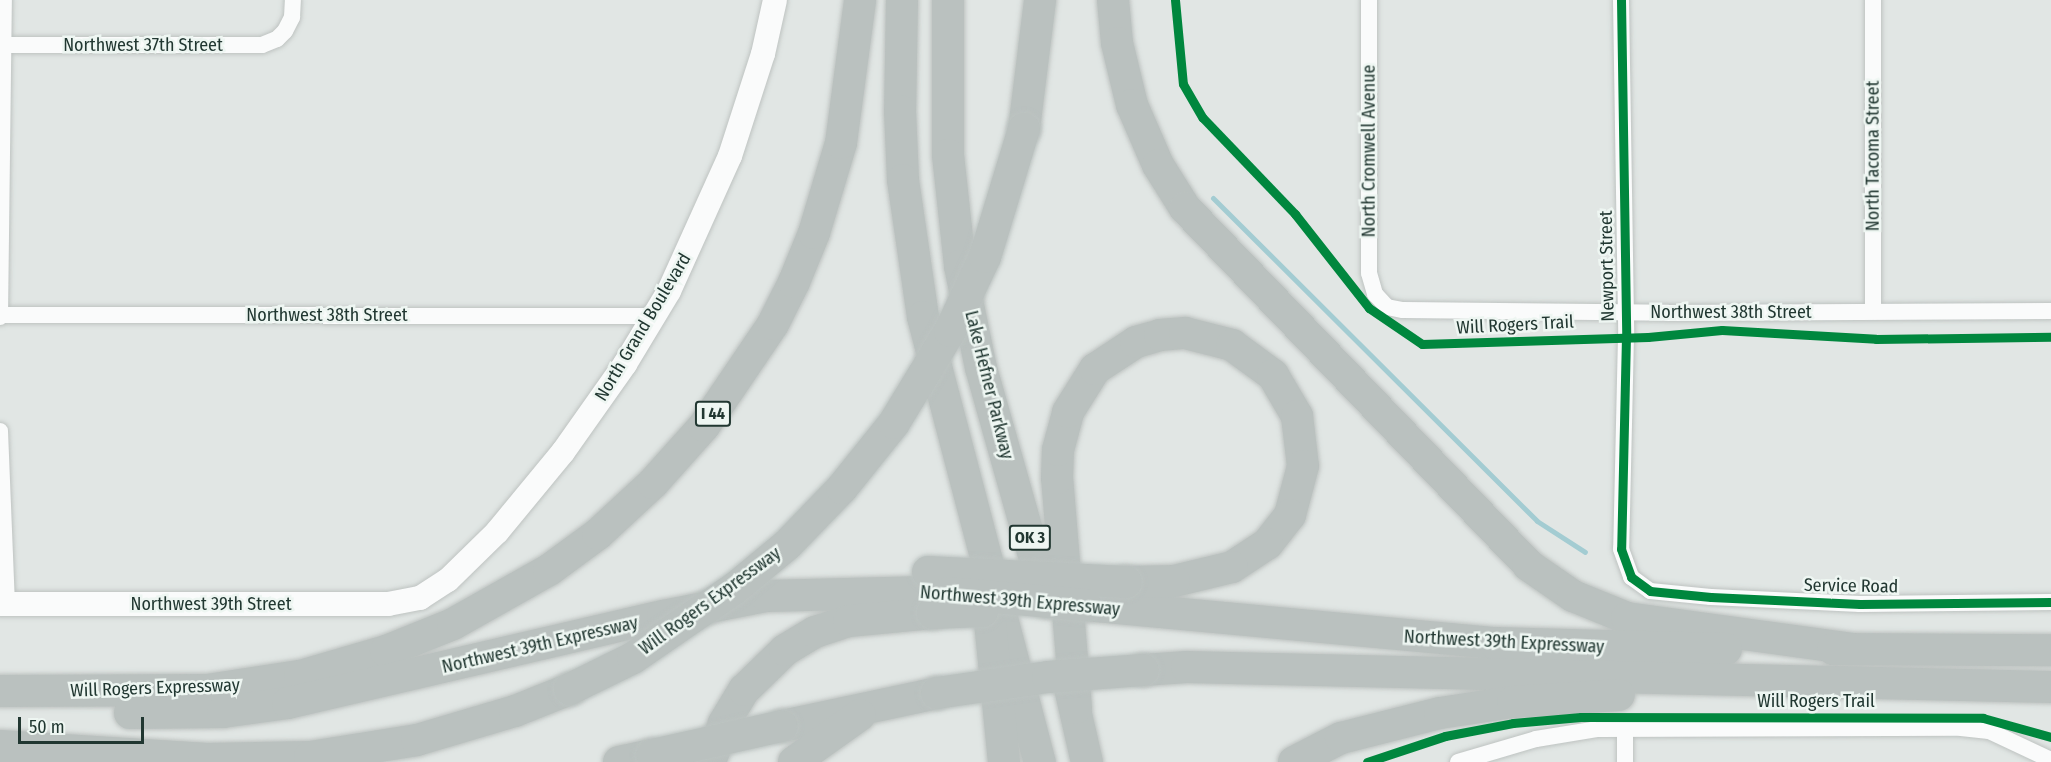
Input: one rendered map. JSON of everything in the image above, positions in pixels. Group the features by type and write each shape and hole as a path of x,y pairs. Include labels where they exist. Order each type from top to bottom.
{"highway":[{"name":"Will Rogers Expressway","path":"0,691 207,690 300,676 386,651 453,624 549,570 598,534 653,483 704,426 773,324 794,282 814,233 841,143 860,0"},
{"name":"OK 3","path":"902,0 900,111 907,222 923,317 1040,762"},
{"name":"Lake Hefner Parkway","path":"948,0 948,155 960,266 981,368 1076,708 1087,762"},
{"name":"Will Rogers Expressway","path":"0,746 204,759 310,757 417,740 515,711 570,689 633,658 735,588 787,545 842,488 894,423 950,331 985,257 1024,129 1040,0"},
{"path":"1113,0 1116,43 1132,105 1158,165 1185,208 1520,557 1573,596 1627,618 1852,650"},
{"path":"710,762 724,723 744,690 785,650 815,633 929,592 1130,596 1174,581 1232,567 1267,544 1290,515 1303,466 1298,416 1273,375 1233,345 1185,333 1160,335 1136,342 1095,369 1068,412 1058,450 1058,478 1076,708"},
{"path":"983,544 1004,762"},
{"name":"Northwest 39th Expressway","path":"0,702 143,713 256,708 382,683 663,616 766,596 846,592 929,592 1085,605 1130,596 1495,643 1852,650 2051,650"},
{"name":"Northwest 39th Expressway","path":"619,762 937,693 1048,677 1187,667 1748,682 2051,687"},
{"path":"1294,762 1341,738 1440,713 1513,702 1748,682"},
{"path":"794,762 876,705"}],"main road":[{"name":"North Grand Boulevard","path":"420,598 469,561 534,488 593,411 654,316 693,242 730,156 763,54 775,0"},
{"name":"Northwest 39th Street","path":"3,604 388,604 420,598"}],"street":[{"path":"0,315 4,0"},
{"name":"Northwest 37th Street","path":"4,45 250,45 280,37 292,17 293,0"},
{"name":"North Cromwell Avenue","path":"1369,0 1368,273 1378,300"},
{"name":"Newport Street","path":"1621,0 1624,312 1621,549 1631,577 1650,591"},
{"name":"North Tacoma Street","path":"1873,0 1874,311"},
{"name":"Northwest 38th Street","path":"1378,300 1403,310 2051,311"},
{"name":"Northwest 38th Street","path":"0,315 654,316"},
{"path":"0,432 3,604"},
{"name":"Service Road","path":"1650,591 1851,603 2051,602"},
{"path":"1458,762 1536,739 1598,729 1961,728 1989,731 2051,760"},
{"path":"1625,730 1625,762"}],"waterway":[{"path":"1213,198 1537,521 1585,552"}],"cycle path":[{"name":"Will Rogers Trail","path":"1175,0 1183,84 1203,118 1295,214 1369,308 1422,344 1648,337 1722,330 1876,339 2051,337"},
{"path":"1621,0 1626,336 1621,549 1631,577 1650,591 1711,597 1860,604 2051,602"},
{"name":"Will Rogers Trail","path":"1367,762 1445,736 1513,723 1581,717 1983,718 2051,737"}]}
